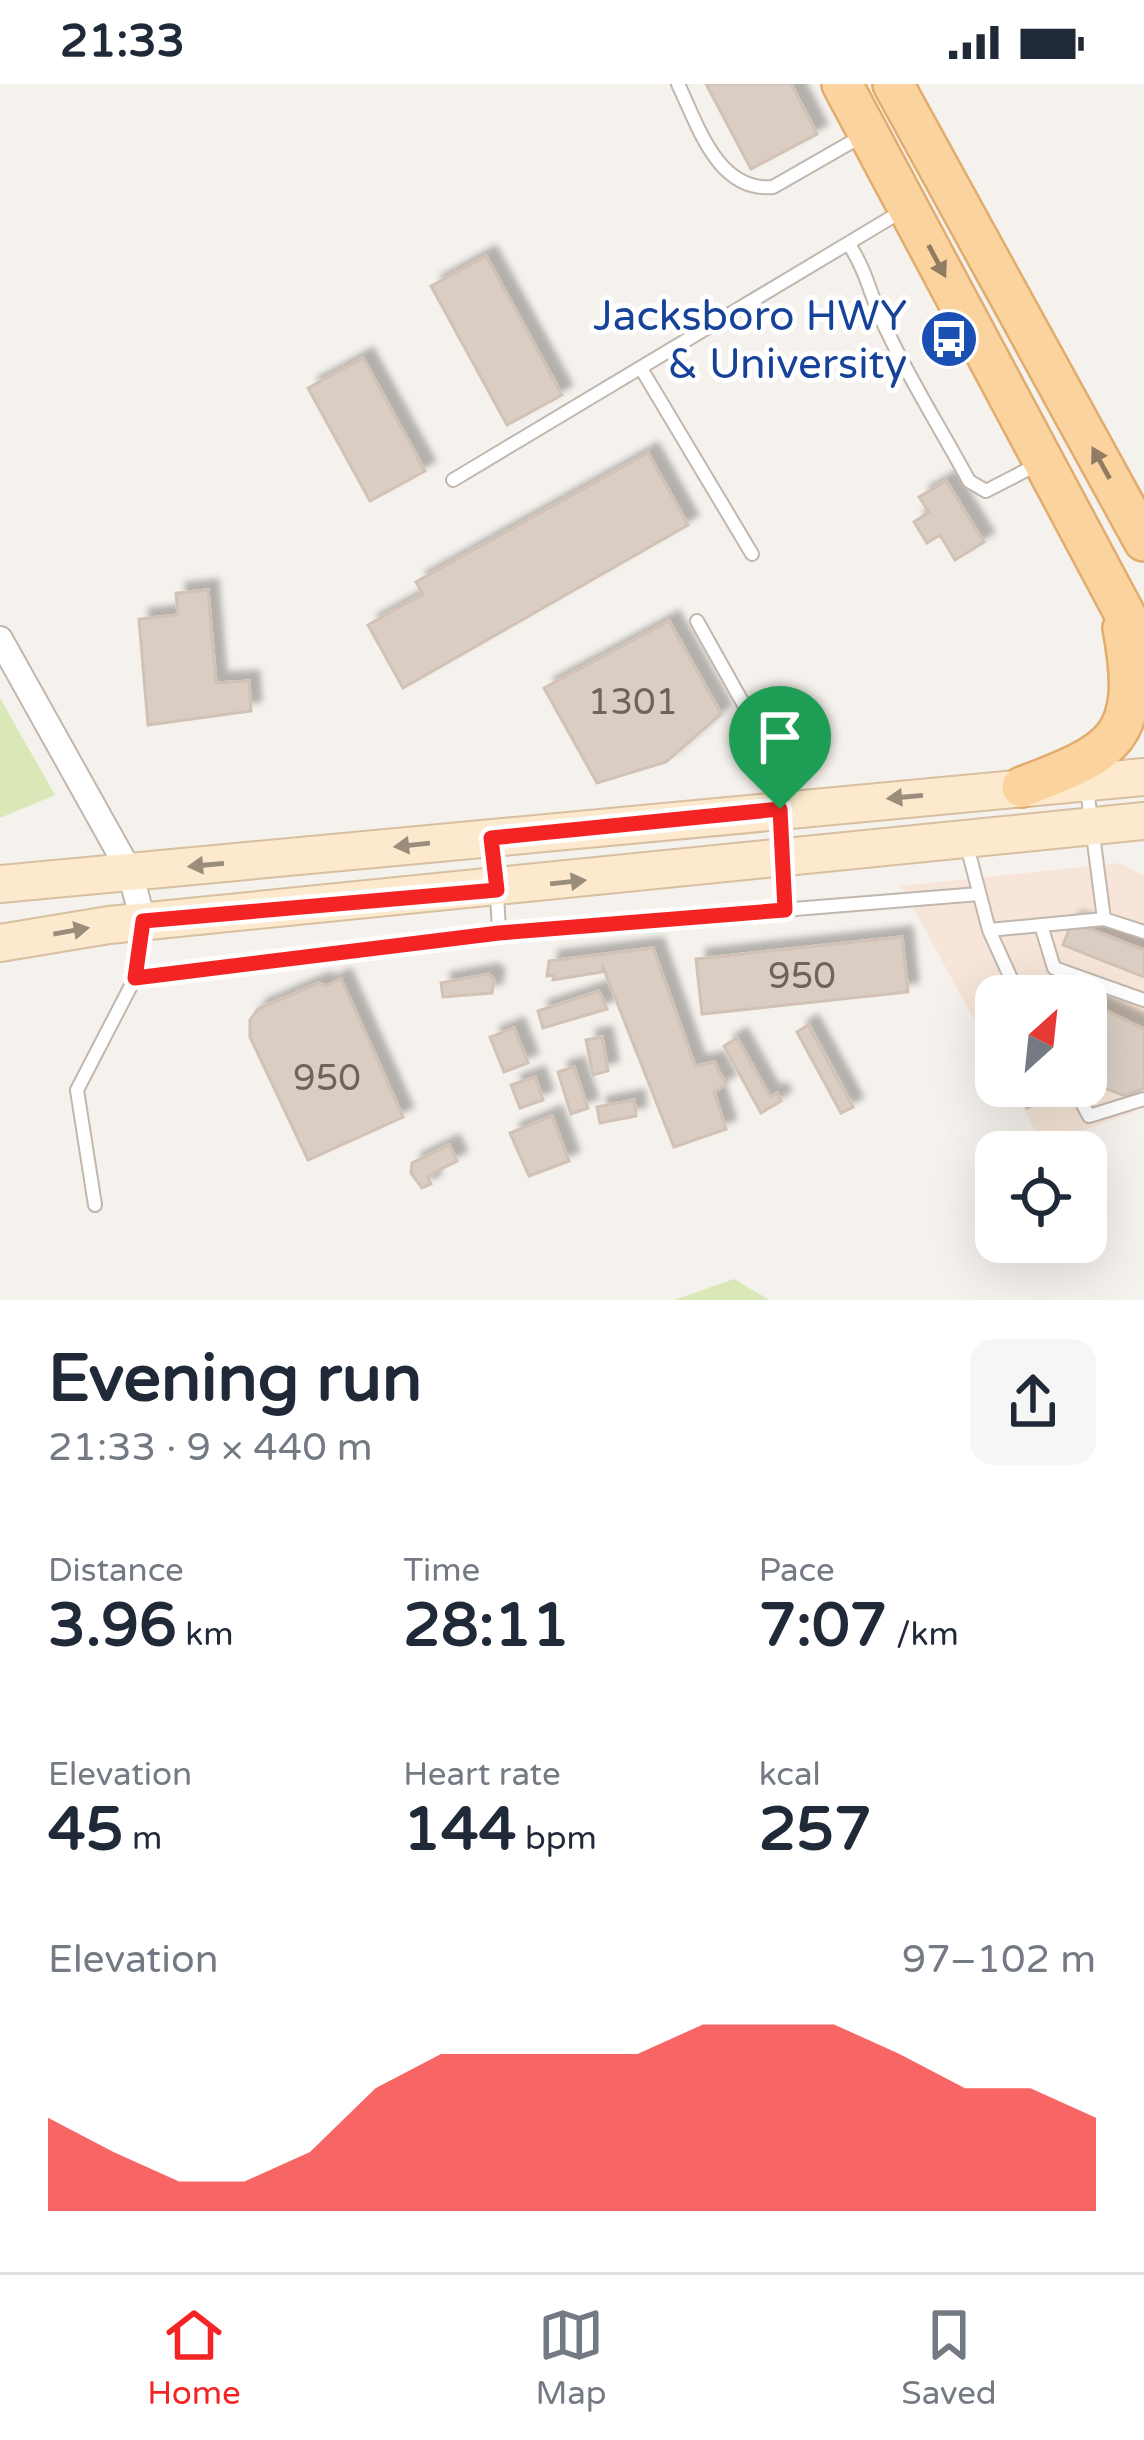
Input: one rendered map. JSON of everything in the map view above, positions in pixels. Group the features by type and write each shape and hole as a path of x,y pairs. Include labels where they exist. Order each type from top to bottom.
{"main road":[{"path":"842,84 1144,650"},
{"path":"893,84 1144,541"},
{"path":"908,207 949,185"},
{"path":"1022,787 1099,758 1133,719 1141,699 1142,676 1098,562"},
{"path":"0,884 1144,777"},
{"path":"780,809 782,860"},
{"path":"0,943 143,921 497,890 1144,821"},
{"path":"491,838 497,890"}],"street":[{"path":"0,639 130,872 143,921"}],"lane":[{"path":"678,84 717,164 758,188 773,187 868,133"},
{"path":"453,480 850,246 908,207"},
{"path":"850,246 872,280 870,295 888,334 969,481 986,491 1044,461"},
{"path":"642,370 752,554"},
{"path":"698,621 772,755 780,809"},
{"path":"1086,782 1104,919"},
{"path":"965,840 988,930 1009,975"},
{"path":"782,860 785,910"},
{"path":"497,890 499,933"},
{"path":"135,978 499,933 980,894"},
{"path":"988,930 1104,919 1144,932"},
{"path":"95,1205 77,1090 135,978 143,921"},
{"path":"1041,925 1054,968 1144,1000"},
{"path":"1084,1107 1089,1116 1144,1099"}],"shaded area":[{"path":"1120,863 1144,876 1144,1108 1082,1131 1035,1131 1022,1107 1107,1107 1107,975 975,975 975,1021 901,886"}],"green space":[{"path":"0,698 55,795 0,818"},
{"path":"734,1279 769,1300 674,1300"}],"building":[{"path":"706,84 791,84 817,134 751,169"},
{"path":"486,256 562,395 507,425 431,286"},
{"path":"363,358 425,471 370,501 308,388"},
{"path":"648,453 688,525 403,688 368,625 423,594 416,582"},
{"path":"946,481 984,542 955,560 940,535 927,543 914,522 929,512 919,497"},
{"path":"208,590 216,683 249,681 251,711 148,725 139,619 178,615 176,593"},
{"path":"669,621 721,714 666,762 597,783 544,688"},
{"path":"1072,922 1144,950 1144,977 1063,945"},
{"path":"902,937 908,992 702,1014 696,959"},
{"path":"653,948 695,1066 714,1062 726,1084 714,1092 726,1129 674,1147 603,967 602,972 553,980 554,975 547,976 549,961"},
{"path":"488,974 494,979 492,993 443,997 441,983"},
{"path":"341,979 403,1117 308,1160 250,1037 250,1020 258,1009 319,983 326,986"},
{"path":"599,991 607,1009 543,1028 538,1011"},
{"path":"1107,1011 1144,1029 1144,1088 1125,1096 1107,1089"},
{"path":"808,1025 853,1107 841,1113 797,1032"},
{"path":"514,1028 528,1063 504,1072 490,1037"},
{"path":"602,1037 608,1071 593,1075 586,1040"},
{"path":"737,1038 770,1097 777,1093 781,1101 761,1113 724,1046"},
{"path":"574,1067 588,1108 571,1114 558,1072"},
{"path":"535,1077 543,1100 520,1108 511,1085"},
{"path":"634,1100 636,1116 600,1123 597,1107"},
{"path":"552,1116 569,1161 529,1176 510,1133"},
{"path":"449,1145 457,1161 428,1177 431,1184 422,1188 411,1173 412,1163"}],"place":[{"name":"Jacksboro HWY & University","path":"949,339"}],"route":[{"path":"780,809 785,910 499,933 135,978 143,921 497,890 491,838 780,809"}]}
